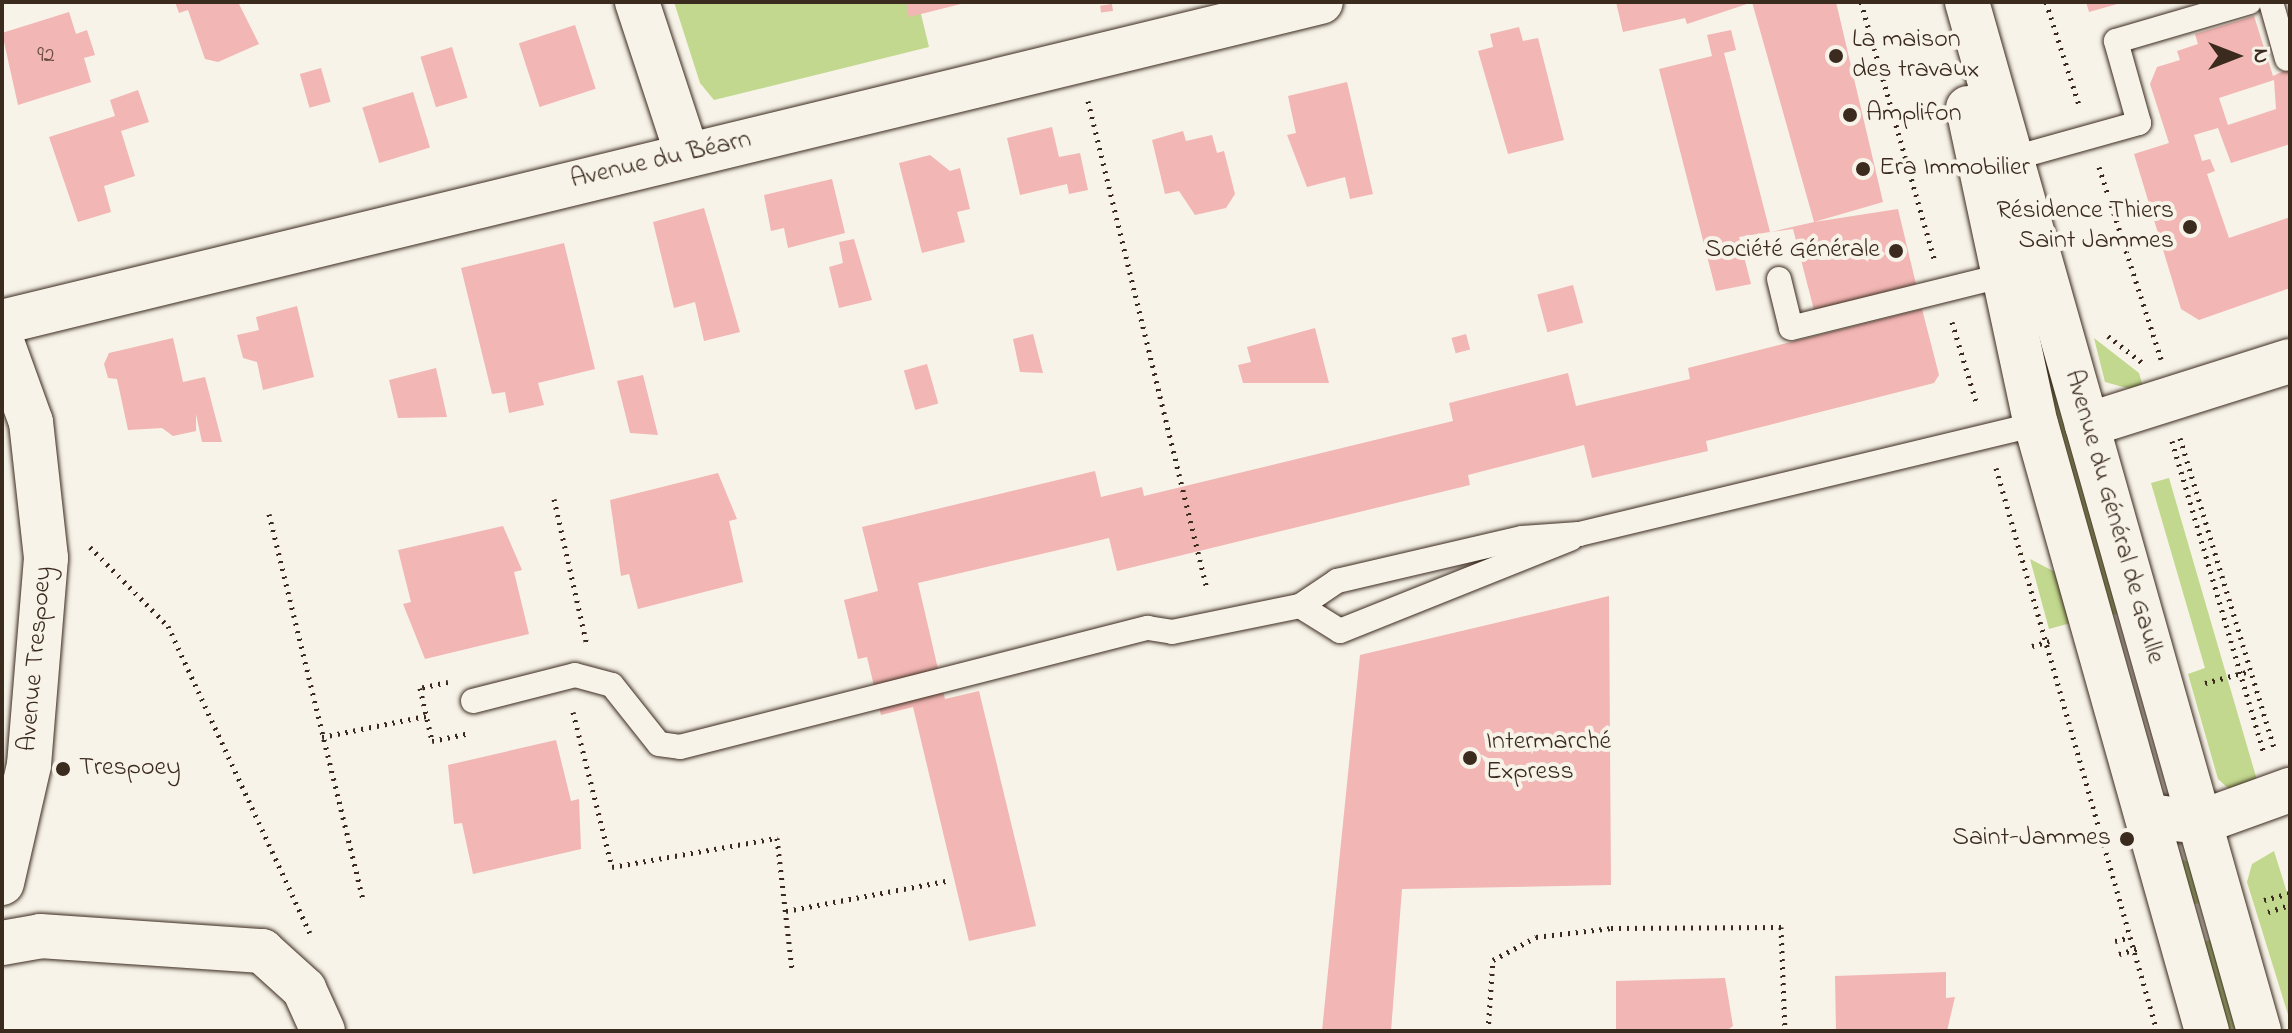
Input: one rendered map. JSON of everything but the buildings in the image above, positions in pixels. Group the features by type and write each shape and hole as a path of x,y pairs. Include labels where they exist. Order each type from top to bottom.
{"street":[{"path":"637,2 687,154"},
{"name":"Avenue du Béarn","path":"2,322 1321,2"},
{"name":"Avenue du Général de Gaulle","path":"1937,2 1974,135 2001,276 2036,424 2207,1031"},
{"name":"Avenue du Général de Gaulle","path":"1967,2 2259,1031"},
{"name":"Avenue Trespoey","path":"2,342 31,422 46,558 29,765 2,883"},
{"path":"2087,425 2290,361"},
{"path":"2147,816 2201,822 2281,780"},
{"path":"2,943 40,936 262,951 304,989 323,1031"}],"lane":[{"path":"2010,159 2139,123 2116,41 2249,2"},
{"path":"2271,2 2287,59"},
{"path":"1779,279 1791,328 2001,276"},
{"path":"1290,607 1340,631 1579,534 2036,424"},
{"path":"473,701 575,675 612,685 659,744 680,747 1148,628 1172,632 1290,607 1337,581 1522,538 1579,534"}],"path":[{"path":"1861,2 2157,1031"},
{"path":"2046,2 2281,780"},
{"path":"1077,62 1207,589"},
{"path":"2167,399 2240,674 2281,780"},
{"path":"269,514 363,900"},
{"path":"90,547 168,626 310,933"},
{"path":"2196,685 2250,671"},
{"path":"573,712 612,867 777,838 792,969"},
{"path":"322,737 426,716"},
{"path":"786,911 947,881"},
{"path":"2261,915 2290,905"},
{"path":"1488,1031 1493,960 1536,937 1611,928 1781,927 1785,1031"}],"green space":[{"path":"674,2 918,2 929,47 714,100 700,83"},
{"path":"2094,338 2139,373 2145,393 2105,382"},
{"path":"2053,343 2130,610 2100,619 2029,350"},
{"path":"2169,478 2259,787 2230,790 2218,779 2188,674 2205,668 2151,483"},
{"path":"2030,559 2057,573 2078,621 2049,629"},
{"path":"2274,851 2290,902 2290,1021 2247,882 2252,864"},
{"path":"2171,855 2201,867 2210,900 2185,907"},
{"path":"2221,937 2246,1031 2218,1031 2195,944"}],"place":[{"name":"La maison des travaux","path":"1836,56"},
{"name":"Amplifon","path":"1850,115"},
{"name":"Era Immobilier","path":"1863,169"},
{"name":"Résidence Thiers Saint Jammes","path":"2190,227"},
{"name":"Société Générale","path":"1896,251"},
{"name":"Intermarché Express","path":"1470,758"},
{"name":"Trespoey","path":"63,769"},
{"name":"Saint-Jammes","path":"2127,839"}]}
